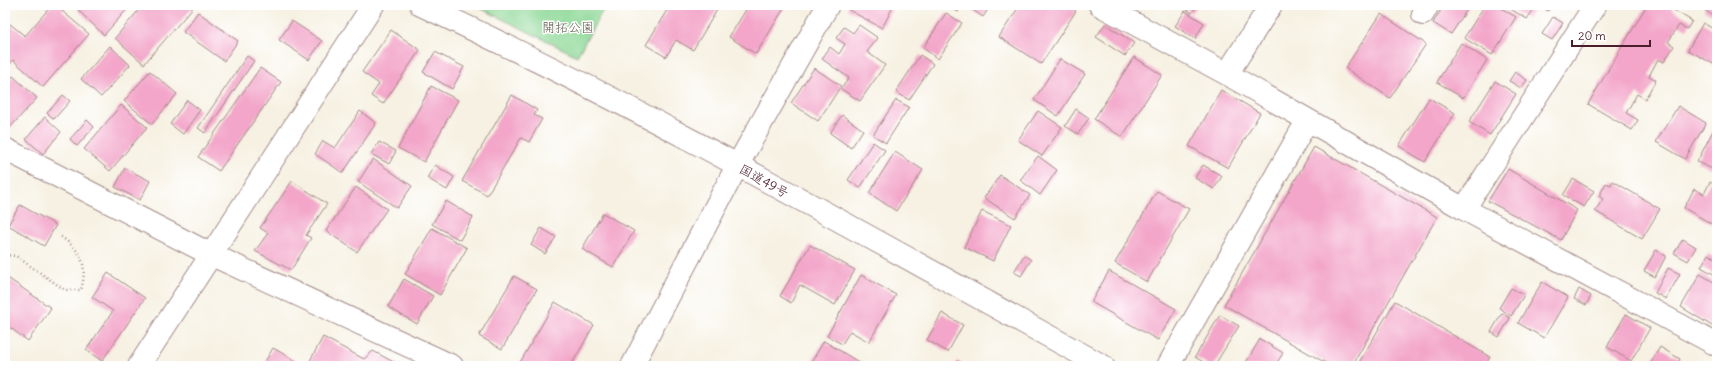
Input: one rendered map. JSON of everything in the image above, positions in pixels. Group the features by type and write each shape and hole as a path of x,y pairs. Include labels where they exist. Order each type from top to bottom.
{"main road":[{"path":"139,366 210,254 373,5"},
{"name":"国道49号","path":"421,5 518,50 737,166 1103,366"},
{"path":"632,366 737,166 828,5"},
{"path":"1100,5 1227,74 1464,209 1717,346"},
{"path":"1227,74 1271,5"},
{"path":"1464,209 1595,5"},
{"path":"1168,366 1307,120"},
{"path":"5,150 210,254 452,366"}],"path":[{"path":"5,255 16,256 65,290 81,290 85,276 81,255 69,242 60,236"},
{"path":"72,366 78,360"}],"green space":[{"name":"開拓公園","path":"474,5 606,5 577,56"}],"building":[{"path":"52,5 66,5 62,11 89,34 43,87 13,60 5,69 5,20 25,36"},
{"path":"82,5 131,5 104,35 78,10"},
{"path":"143,5 195,5 144,64 115,38"},
{"path":"670,5 720,5 693,50 676,40 666,57 646,45"},
{"path":"749,5 786,5 756,54 729,37"},
{"path":"849,5 894,5 882,28 847,9"},
{"path":"947,5 962,5 958,12"},
{"path":"965,5 991,5 983,17"},
{"path":"1020,5 1067,5 1076,11 1041,64 999,37"},
{"path":"1180,5 1198,5 1192,13"},
{"path":"1444,5 1470,5 1451,34 1433,23"},
{"path":"1485,5 1496,5 1516,17 1492,55 1464,38"},
{"path":"1504,5 1528,5 1534,9 1527,19"},
{"path":"1538,5 1551,5 1548,11"},
{"path":"1647,5 1665,5 1692,21 1687,29 1679,25 1668,42 1674,46 1664,62 1658,59 1649,76 1656,80 1645,99 1637,94 1626,113 1638,120 1632,130 1588,104"},
{"path":"1706,5 1717,5 1717,18 1704,10"},
{"path":"1185,11 1204,23 1195,39 1175,26"},
{"path":"198,12 238,41 224,61 183,32"},
{"path":"946,13 962,23 938,59 923,48"},
{"path":"1381,14 1426,44 1390,98 1345,68"},
{"path":"1553,17 1563,23 1552,40 1542,34"},
{"path":"292,21 322,41 309,60 279,40"},
{"path":"1703,23 1717,31 1717,66 1688,50"},
{"path":"1105,24 1134,43 1125,56 1096,37"},
{"path":"859,25 878,38 867,52 885,65 860,101 841,89 849,78 822,59 830,47 839,54 845,44 836,38 844,27 853,33"},
{"path":"391,30 420,50 383,104 371,96 379,84 362,72"},
{"path":"1461,43 1487,60 1463,98 1437,82"},
{"path":"110,46 130,65 101,97 81,79"},
{"path":"435,52 464,67 452,89 423,72"},
{"path":"920,55 933,64 909,100 896,92"},
{"path":"247,56 254,61 205,133 198,128"},
{"path":"1134,57 1162,75 1122,137 1094,119"},
{"path":"1060,59 1085,74 1058,116 1034,100"},
{"path":"260,68 281,82 219,171 198,157"},
{"path":"814,68 841,86 818,121 791,103"},
{"path":"150,71 177,94 152,124 124,101"},
{"path":"1515,72 1527,80 1521,88 1509,81"},
{"path":"13,76 37,98 7,131 5,129 5,85"},
{"path":"1495,81 1516,94 1490,135 1469,122"},
{"path":"431,86 458,100 424,162 398,148"},
{"path":"1221,90 1260,113 1228,168 1189,146"},
{"path":"63,95 70,101 54,119 47,113"},
{"path":"512,95 537,110 534,115 542,119 529,142 521,138 487,195 462,181"},
{"path":"1429,98 1455,113 1425,162 1399,146"},
{"path":"187,100 200,110 183,134 170,124"},
{"path":"896,100 909,107 886,143 873,135"},
{"path":"121,105 147,127 110,171 84,149"},
{"path":"1678,106 1706,123 1685,159 1656,142"},
{"path":"1076,109 1089,118 1078,134 1065,126"},
{"path":"360,111 376,123 343,173 315,154 323,141 335,148"},
{"path":"1038,111 1062,127 1042,156 1018,140"},
{"path":"842,115 863,130 851,148 830,133"},
{"path":"45,117 61,132 43,154 26,139"},
{"path":"87,120 94,127 77,146 70,139"},
{"path":"1717,123 1717,171 1697,162"},
{"path":"379,142 396,151 389,164 371,154"},
{"path":"873,142 885,150 860,188 848,180"},
{"path":"1314,147 1437,217 1352,366 1331,366 1224,305"},
{"path":"895,152 923,170 896,211 869,193"},
{"path":"1038,156 1057,170 1040,195 1020,180"},
{"path":"373,159 412,186 397,208 358,182"},
{"path":"435,165 454,177 447,190 427,178"},
{"path":"1203,165 1222,176 1214,189 1195,178"},
{"path":"125,168 150,181 140,200 115,187"},
{"path":"1508,169 1577,210 1561,240 1488,201"},
{"path":"1000,175 1030,195 1015,218 984,198"},
{"path":"1573,179 1594,191 1584,207 1563,195"},
{"path":"292,181 327,204 306,235 311,238 291,270 255,251 268,233 260,228"},
{"path":"1613,181 1660,209 1642,239 1595,211 1603,199 1599,196 1606,183 1611,185"},
{"path":"1710,182 1717,186 1717,227 1684,208 1694,189 1704,194"},
{"path":"356,187 387,209 357,252 326,231"},
{"path":"1157,191 1189,209 1147,282 1115,263"},
{"path":"446,201 473,217 460,240 432,224"},
{"path":"20,205 56,225 44,246 8,225"},
{"path":"982,211 1011,225 993,261 964,247"},
{"path":"603,213 634,231 613,267 582,249"},
{"path":"432,228 467,248 440,295 405,274"},
{"path":"541,228 556,237 545,254 531,245"},
{"path":"1683,239 1696,247 1688,261 1674,253"},
{"path":"810,245 855,270 835,305 800,285 791,303 780,296"},
{"path":"1656,250 1666,256 1655,277 1644,271"},
{"path":"1708,254 1717,259 1717,276 1701,267"},
{"path":"1024,255 1031,260 1021,276 1014,272"},
{"path":"1668,268 1680,274 1666,299 1655,293"},
{"path":"1109,271 1176,309 1158,340 1091,302"},
{"path":"108,273 145,298 102,361 86,350 113,311 92,297"},
{"path":"1700,274 1717,284 1717,329 1681,307"},
{"path":"861,275 896,295 869,342 850,331 842,344 827,336"},
{"path":"5,276 51,308 28,341 5,324"},
{"path":"514,276 537,289 502,349 479,336"},
{"path":"404,279 433,296 417,324 388,307"},
{"path":"1542,282 1568,297 1544,338 1518,323"},
{"path":"1511,288 1524,295 1511,316 1499,308"},
{"path":"1579,289 1591,296 1586,305 1574,299"},
{"path":"1395,301 1490,357 1485,366 1357,366"},
{"path":"555,302 594,325 571,366 518,366"},
{"path":"942,313 963,325 948,352 927,340"},
{"path":"1502,313 1510,318 1499,337 1491,332"},
{"path":"1626,314 1650,328 1631,361 1607,347"},
{"path":"1220,315 1239,326 1214,366 1210,366 1195,357"},
{"path":"323,337 364,359 373,351 401,366 307,366"},
{"path":"1260,339 1283,353 1275,366 1244,366"},
{"path":"824,341 865,366 809,366"},
{"path":"1660,347 1680,359 1676,366 1649,366"},
{"path":"273,348 305,366 263,365"},
{"path":"957,361 967,366 955,366"}]}
